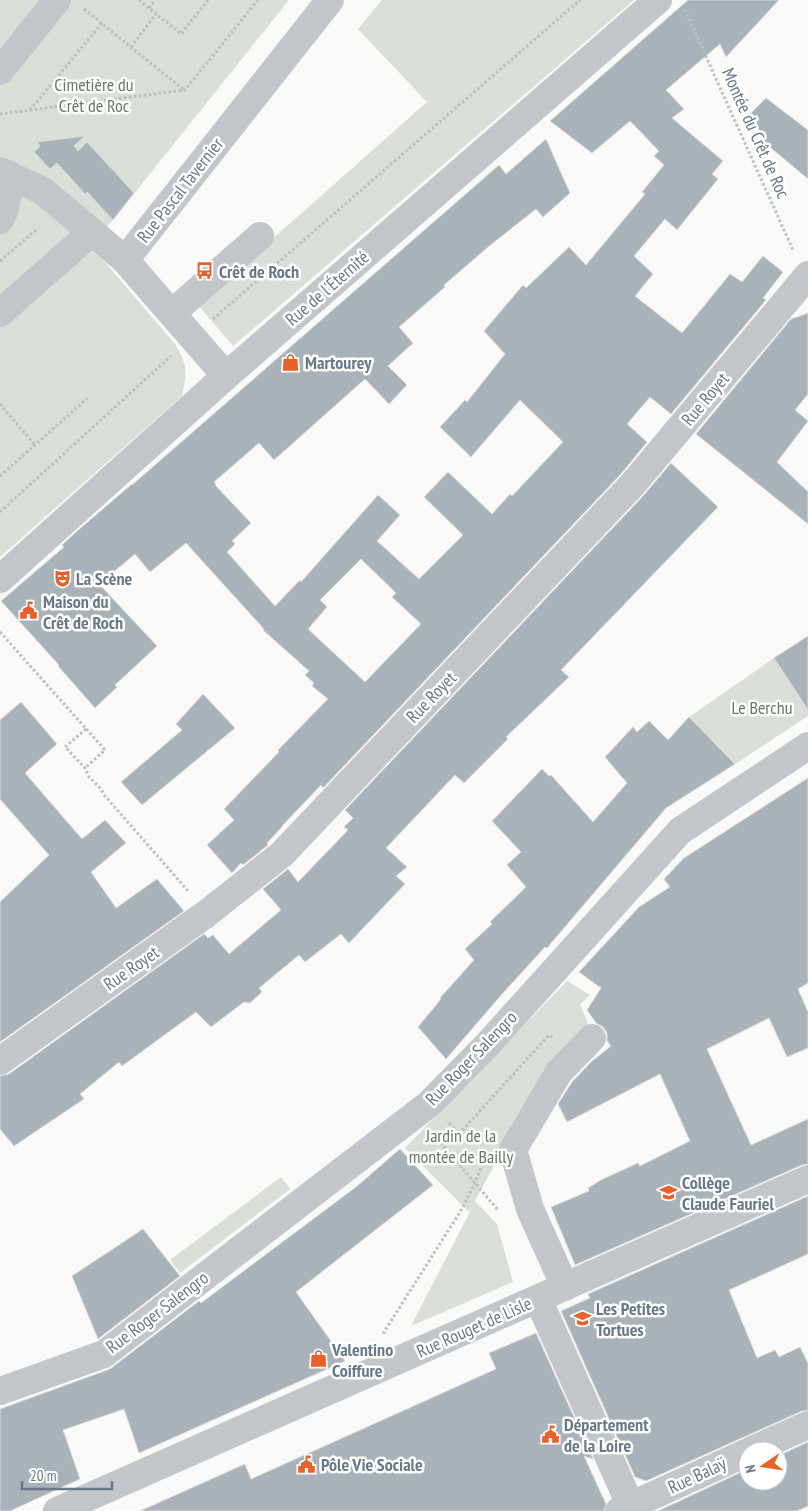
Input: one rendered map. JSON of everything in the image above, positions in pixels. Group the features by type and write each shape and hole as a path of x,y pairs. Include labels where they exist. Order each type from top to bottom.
{"street":[{"name":"Rue Pascal Tavernier","path":"226,376 125,260 330,0"},
{"name":"Rue de l'Éternité","path":"0,579 226,376 658,0"},
{"path":"0,71 68,3"},
{"path":"4,173 43,191 125,260"},
{"path":"0,220 8,190 4,173"},
{"path":"0,313 92,232"},
{"path":"172,314 260,236"},
{"name":"Rue Royet","path":"0,1061 206,914 282,854 633,484 807,276"},
{"name":"Rue Roger Salengro","path":"0,1391 104,1354 423,1109 488,1044 680,831 808,746"},
{"path":"565,1287 530,1209 513,1150 559,1072 592,1038"},
{"name":"Rue Rouget de Lisle","path":"57,1511 808,1179"},
{"path":"538,1299 627,1509"},
{"name":"Rue Balaÿ","path":"772,1441 808,1425"},
{"name":"Rue Balaÿ","path":"627,1509 738,1456"}],"path":[{"path":"139,0 181,34 208,0"},
{"path":"150,8 155,0"},
{"path":"0,114 185,90 258,0"},
{"path":"0,512 192,337 580,0"},
{"path":"68,3 102,23 185,90"},
{"name":"Montée du Crêt de Roc","path":"684,9 807,276"},
{"path":"131,47 156,14"},
{"path":"29,110 102,23"},
{"path":"0,476 89,397"},
{"path":"0,404 35,445"},
{"path":"0,632 105,750 85,768"},
{"path":"86,729 65,747 85,768 104,796 184,886"},
{"path":"423,1109 459,1134 549,1035 558,1042"},
{"path":"423,1109 475,1183 500,1212"},
{"path":"397,1362 384,1332 460,1212 475,1183 488,1150"}],"green space":[{"name":"Cimetière du Crêt de Roc","path":"0,0 289,0 113,220 88,248 104,261 175,344 185,369 182,396 0,557"},
{"path":"382,0 634,0 233,346 198,305 427,102 358,29"},
{"name":"Le Berchu","path":"774,658 808,710 808,716 735,764 689,717"},
{"name":"Jardin de la montée de Bailly","path":"567,981 590,995 580,1004 589,1026 516,1125 475,1201 497,1224 513,1282 411,1326 474,1204 469,1212 405,1148"},
{"path":"281,1177 290,1189 180,1273 170,1260"}],"building":[{"path":"688,0 779,0 726,57 720,44 666,90 684,109 672,118 723,161 712,174 718,179 677,230 665,219 634,256 653,274 635,296 682,333 730,274 742,282 763,256 783,272 763,298 766,300 671,414 650,397 627,424 647,442 621,474 323,788 321,785 282,826 267,843 268,845 243,865 241,863 232,873 207,845 234,820 224,809 328,699 312,686 314,683 305,675 309,671 263,630 186,543 150,572 135,554 99,584 157,646 115,685 117,687 95,708 1,601 64,547 62,545 76,532 499,165 506,174 546,139 570,193 543,217 536,209 488,247 399,327 413,343 388,366 407,385 389,404 365,379 274,460 259,443 214,482 251,523 232,541 235,544 227,552 275,606 300,580 301,582 378,495 400,515 377,541 419,579 463,535 424,497 448,472 492,514 510,494 512,496 563,442 520,400 471,457 440,427 465,400 467,402 505,354 484,331 523,285 526,288 569,247 586,265 645,194 642,192 664,165 654,156 659,151 630,121 592,153 550,121","holes":["361,559 396,593 392,597 421,624 365,682 308,629 327,607 320,600"]},
{"path":"766,98 808,130 808,179 765,143 751,113"},
{"path":"85,136 74,146 78,151 87,142 134,193 113,220 87,192 85,194 57,163 50,169 34,152 40,146 37,142"},
{"path":"808,313 808,394 795,410 808,421 777,462 808,492 808,524 696,434 791,319"},
{"path":"671,463 718,507 561,670 569,677 506,737 508,739 464,783 455,775 386,848 407,867 396,876 405,884 349,943 341,934 305,962 299,955 259,988 262,992 250,1003 244,1002 211,1027 196,1012 122,1066 119,1062 80,1094 84,1099 14,1146 0,1129 0,1076 9,1074 204,934 208,938 213,935 229,954 281,910 263,889 288,869 298,882 348,830 344,827 353,818 345,810 644,495"},
{"path":"808,636 808,710 774,658"},
{"path":"203,694 235,728 142,805 121,782 182,730 176,724"},
{"path":"21,702 57,744 25,773 82,839 105,820 126,843 91,872 116,908 157,879 184,911 0,1042 0,902 49,855 0,799 0,720"},
{"path":"689,717 735,764 666,808 547,948 545,947 503,993 446,1059 418,1027 440,998 474,960 465,949 492,924 490,922 526,887 507,865 521,852 492,821 542,769 549,776 551,775 593,822 627,783 605,757 633,727 637,732 649,721 668,740"},
{"path":"808,778 808,983 798,989 808,1012 808,1048 787,1057 769,1018 707,1049 751,1145 808,1119 808,1164 575,1265 551,1207 589,1191 588,1188 601,1180 638,1163 640,1166 690,1141 660,1074 567,1122 558,1104 572,1082 591,1062 611,1046 607,1041 607,1033 603,1027 596,1023 587,1010 601,988 579,972 639,907 670,887 664,879 684,858"},
{"path":"400,1149 433,1185 296,1292 345,1361 139,1453 124,1409 63,1430 80,1479 10,1511 0,1511 0,1409 110,1369 199,1301 201,1303 356,1187"},
{"path":"808,1196 808,1254 729,1290 757,1358 775,1350 779,1357 800,1347 808,1363 808,1410 646,1481 635,1477 561,1311 590,1298 588,1294"},
{"path":"143,1229 180,1276 98,1339 72,1276"},
{"path":"536,1333 593,1459 584,1456 606,1504 604,1511 140,1511 245,1464 251,1479 496,1369 489,1353"},
{"path":"808,1442 808,1506 797,1511 658,1511 738,1474 738,1491 788,1491 788,1451"}],"place":[{"name":"Crêt de Roch","path":"205,271"},
{"name":"Martourey","path":"291,362"},
{"name":"La Scène","path":"62,578"},
{"name":"Maison du Crêt de Roch","path":"29,611"},
{"name":"Collège Claude Fauriel","path":"668,1192"},
{"name":"Les Petites Tortues","path":"582,1318"},
{"name":"Valentino Coiffure","path":"318,1359"},
{"name":"Département de la Loire","path":"550,1434"},
{"name":"Pôle Vie Sociale","path":"307,1464"}]}
